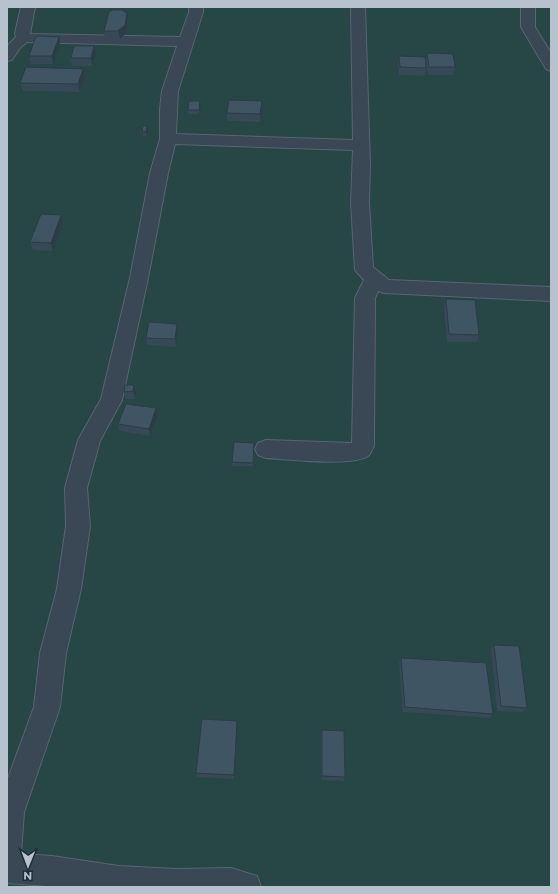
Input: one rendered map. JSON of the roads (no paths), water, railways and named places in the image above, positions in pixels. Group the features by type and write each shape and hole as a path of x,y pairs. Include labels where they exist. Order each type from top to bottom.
{"street":[{"path":"24,38 22,33 28,7"},
{"path":"7,852 10,812 47,707 53,653 69,590 78,526 76,488 89,440 111,400 127,324 139,278 159,173 168,139 168,109 170,91 196,12 196,7"},
{"path":"358,7 361,145 360,202 364,270 384,286 518,294 551,294"},
{"path":"528,7 528,27 551,66"},
{"path":"7,57 14,46 24,38 185,42"},
{"path":"168,139 361,145"},
{"path":"266,449 349,453 360,450 363,446 365,298 375,278"},
{"path":"7,868 52,871 118,881 176,884 231,883 246,887"}]}
